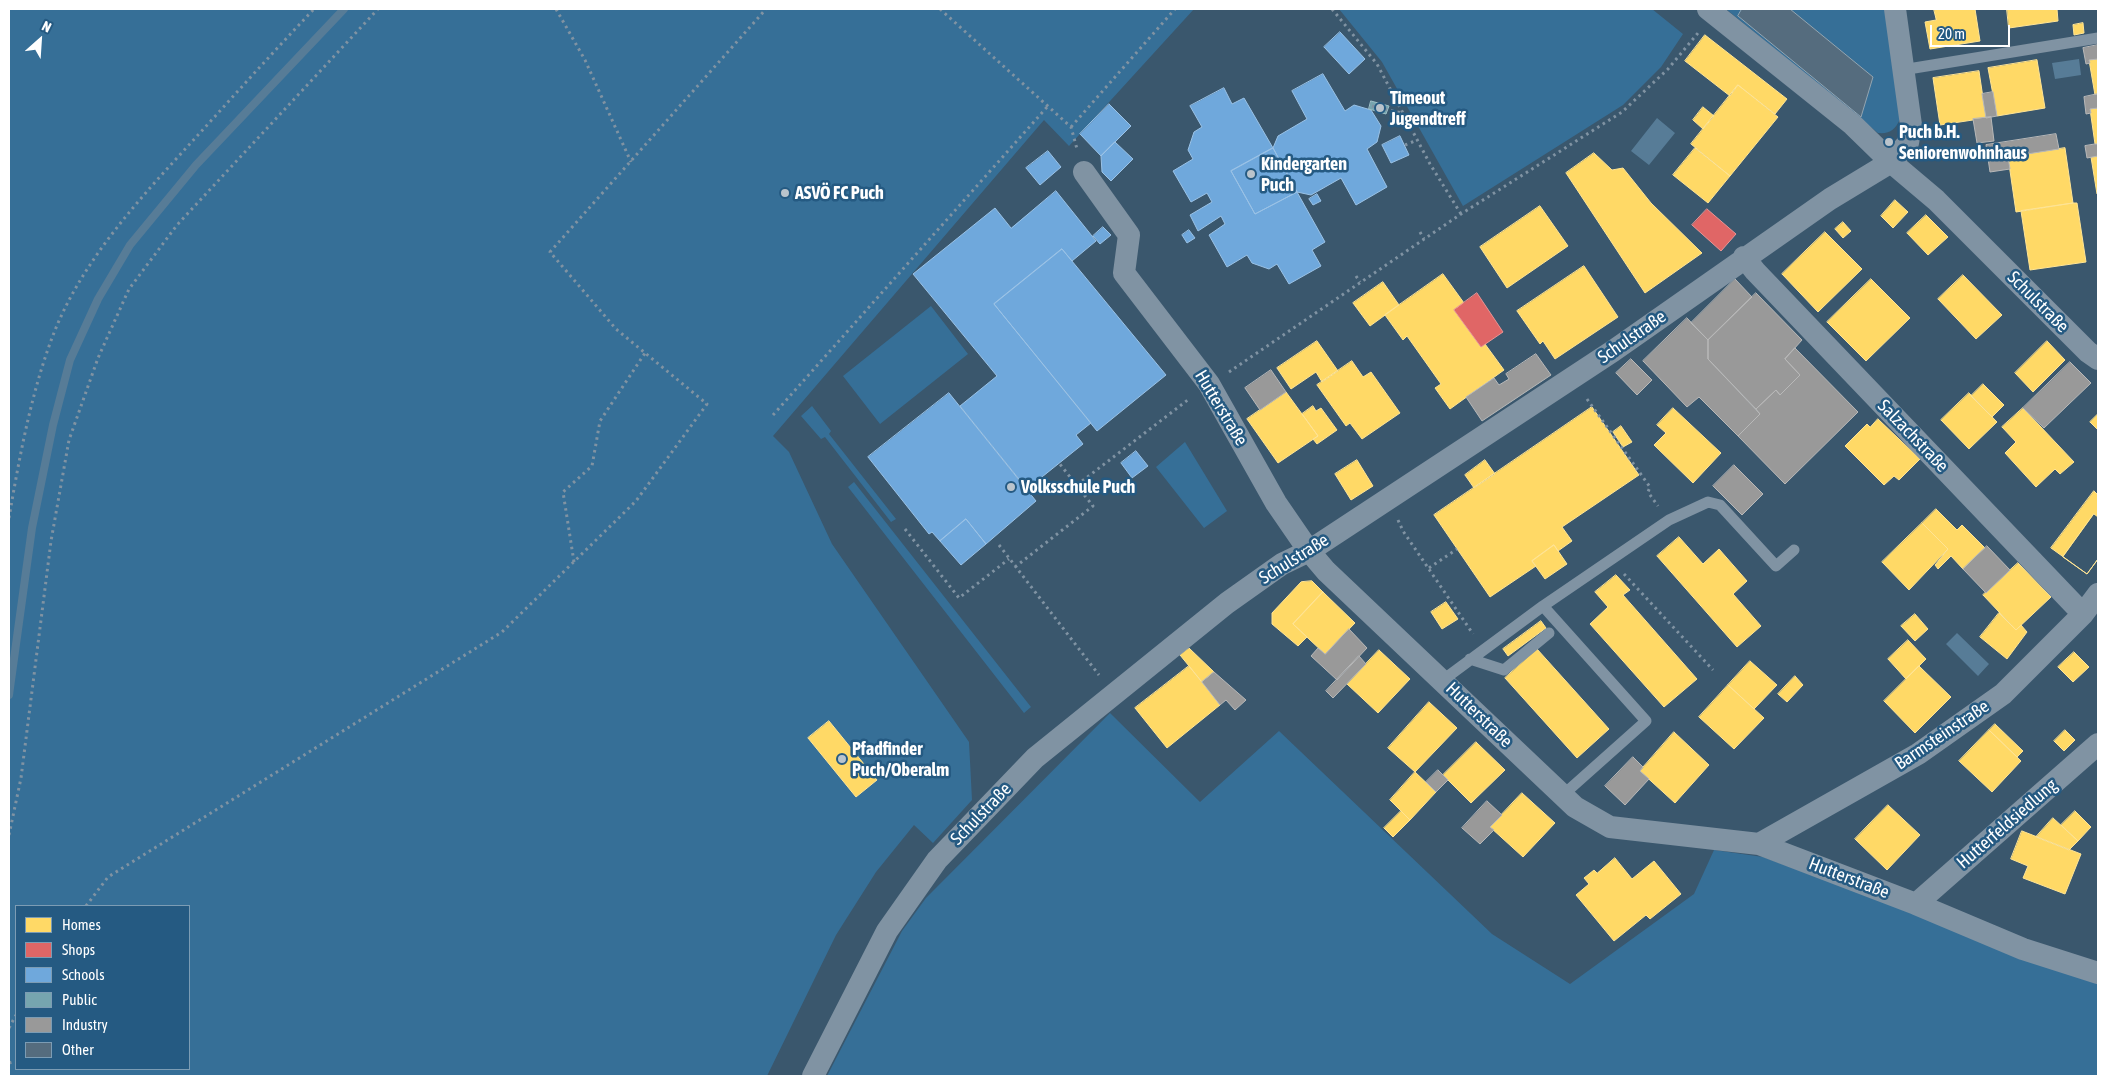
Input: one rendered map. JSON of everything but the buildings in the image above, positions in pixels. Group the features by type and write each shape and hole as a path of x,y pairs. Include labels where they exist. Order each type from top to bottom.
{"street":[{"path":"1892,162 1908,143 1911,125 1895,9"},
{"name":"Schulstraße","path":"1711,11 1853,125 1936,200 2088,352 2098,359"},
{"name":"Schulstraße","path":"813,1076 887,931 936,860 1035,758 1227,603 1282,564 1309,551 1572,378 1744,257 1830,199 1892,162"},
{"name":"Hutterstraße","path":"1084,172 1129,235 1124,273 1209,384 1276,503 1309,551 1326,571 1575,807 1610,828 1759,844 1916,904 2023,948 2098,973"},
{"name":"Salzachstraße","path":"1744,257 1768,285 2083,614"},
{"name":"Barmsteinstraße","path":"1759,844 1918,754 2003,694 2083,614 2098,594"},
{"name":"Hutterfeldsiedlung","path":"1916,904 2098,744"}],"lane":[{"path":"1902,70 2098,38"},
{"path":"1443,680 1610,559 1669,520 1708,502 1720,506 1776,566 1794,550"},
{"path":"1543,606 1646,721 1563,795"},
{"path":"1470,659 1504,670 1549,634"}],"path":[{"path":"9,518 31,407 52,338 73,292 111,236 159,177 314,9"},
{"path":"9,835 20,778 51,541 69,440 98,358 129,290 177,224 378,9"},
{"path":"556,9 585,60 631,162"},
{"path":"87,905 108,877 502,632 636,501 707,404 616,329 550,252 766,9"},
{"path":"940,9 1071,127 1084,172"},
{"path":"1071,127 1175,9"},
{"path":"1332,9 1377,64 1430,164 1461,214"},
{"path":"1077,485 1209,384 1424,238 1622,112 1668,69 1711,11"},
{"path":"773,415 1048,106"},
{"path":"1372,106 1402,113"},
{"path":"1405,145 1417,140"},
{"path":"1420,232 1424,238"},
{"path":"1356,276 1360,282"},
{"path":"574,562 563,492 592,466 600,421 645,353"},
{"path":"1572,378 1650,486 1648,492 1669,520"},
{"path":"1015,567 1093,506 1059,463"},
{"path":"905,529 959,598 1009,559"},
{"path":"1403,531 1462,617"},
{"path":"999,545 1113,694"},
{"path":"1429,568 1457,549"},
{"path":"1610,559 1713,670"},
{"path":"9,1028 15,1017"}],"shaded area":[{"path":"9,9 1194,9 1069,146 1044,120 773,436 789,452 832,544 969,742 972,800 933,843 914,825 876,872 836,935 767,1076 9,1076"},
{"path":"1339,9 1652,9 1683,34 1661,67 1623,105 1463,206 1382,62"},
{"path":"1726,9 1885,9 1900,119 1896,126 1889,132 1878,133"},
{"path":"2079,59 2081,75 2055,79 2052,63"},
{"path":"1657,118 1675,133 1649,165 1631,151"},
{"path":"931,306 968,354 880,424 843,376"},
{"path":"812,406 831,431 829,434 896,519 891,522 825,437 821,439 801,416"},
{"path":"1185,442 1227,511 1204,528 1156,467"},
{"path":"854,482 1031,707 1024,713 848,487"},
{"path":"1957,633 1989,664 1978,676 1946,644"},
{"path":"1110,713 1200,802 1279,731 1492,934 1570,984 1694,894 1714,850 1763,857 2098,980 2098,1076 827,1076 902,931 926,898"}],"waterway":[{"path":"9,695 32,528 53,425 70,360 98,299 130,245 196,165 344,9"}],"place":[{"name":"Timeout Jugendtreff","path":"1380,108"},
{"name":"Puch b.H. Seniorenwohnhaus","path":"1889,142"},
{"name":"Kindergarten Puch","path":"1251,174"},
{"name":"ASVÖ FC Puch","path":"785,193"},
{"name":"Volksschule Puch","path":"1011,487"},
{"name":"Pfadfinder Puch/Oberalm","path":"842,759"}]}
